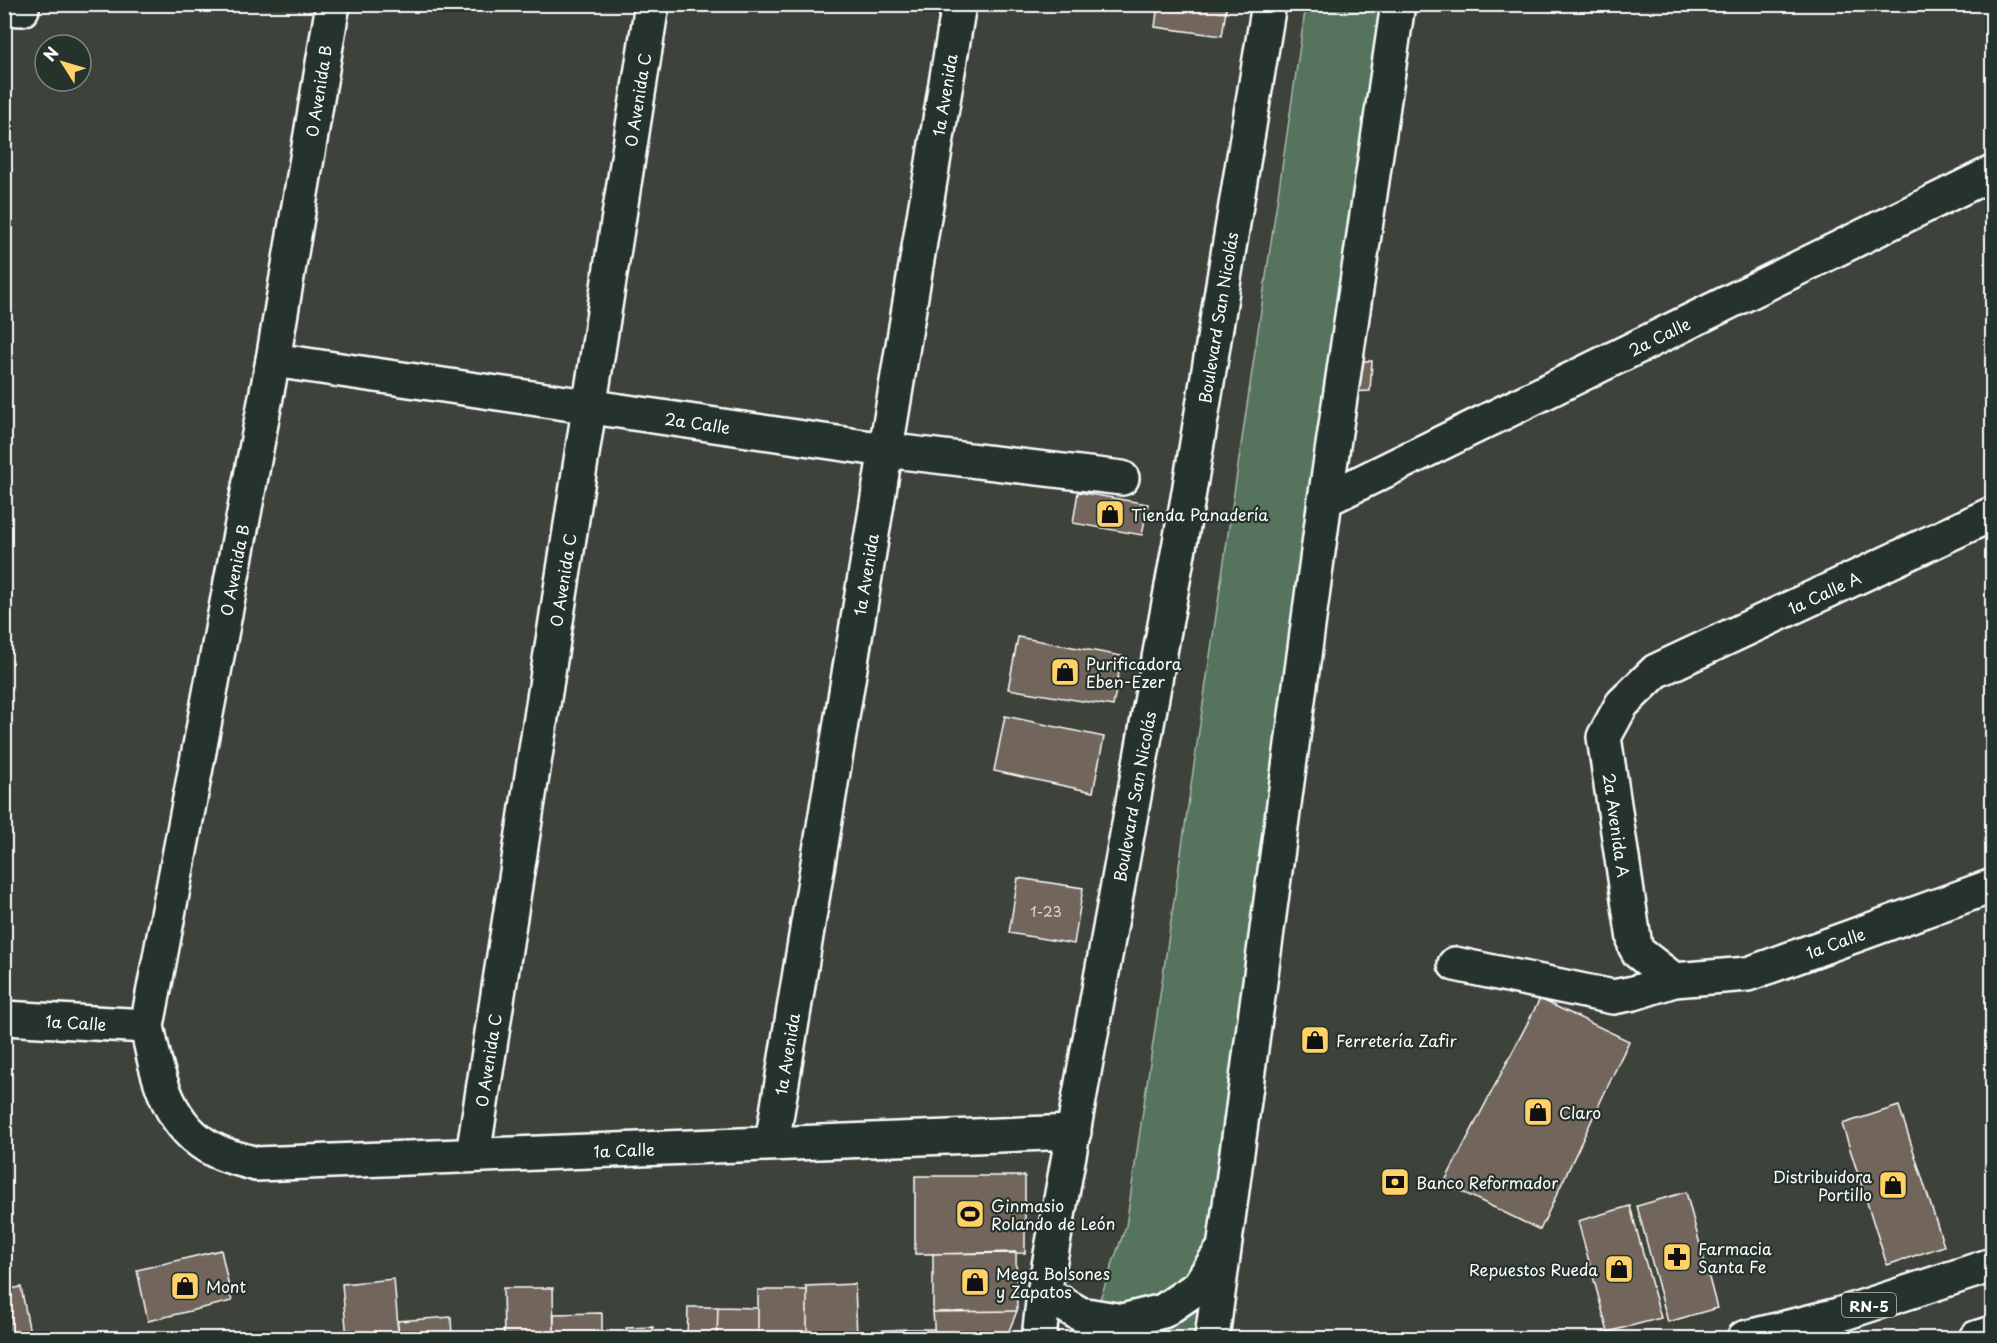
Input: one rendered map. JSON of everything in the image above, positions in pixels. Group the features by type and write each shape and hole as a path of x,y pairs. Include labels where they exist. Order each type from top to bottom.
{"street":[{"name":"0 Avenida B","path":"183,1129 159,1082 147,1026 273,360 333,4"},
{"name":"0 Avenida C","path":"473,1155 652,4"},
{"name":"1a Avenida","path":"772,1143 958,4"},
{"name":"Boulevard San Nicolás","path":"1039,1338 1044,1293 1188,498 1269,4"},
{"path":"1212,1338 1221,1251 1325,500 1398,4"},
{"name":"2a Calle","path":"1325,500 1992,173"},
{"name":"2a Calle","path":"273,360 885,450 1122,478"},
{"name":"1a Calle A","path":"1656,671 1992,514"},
{"name":"2a Avenida A","path":"1656,671 1622,704 1604,737 1635,946 1639,953 1674,980"},
{"name":"1a Calle","path":"1455,964 1613,997 1674,980 1748,974 1992,886"},
{"name":"1a Calle","path":"4,1018 147,1026"},
{"name":"1a Calle","path":"183,1129 216,1151 256,1164 1074,1132"},
{"path":"1044,1293 1080,1314 1122,1321 1163,1311 1198,1287 1221,1251"},
{"name":"RN-5","path":"1744,1338 1838,1314 1992,1265"},
{"path":"1976,1338 1992,1333"}],"green space":[{"path":"1306,5 1382,5 1212,1338 1086,1338 1126,1226"}],"building":[{"path":"1158,4 1227,4 1222,36 1155,27"},
{"path":"1355,361 1372,361 1370,391 1352,392"},
{"name":"Tienda Panadería","path":"1078,492 1148,504 1142,535 1073,523"},
{"name":"Purificadora Eben-Ezer","path":"1018,637 1122,656 1113,706 1008,689"},
{"path":"1005,716 1104,737 1093,792 994,771"},
{"path":"1018,878 1083,888 1074,944 1009,933"},
{"name":"Claro","path":"1540,999 1629,1041 1540,1230 1444,1183"},
{"name":"Distribuidora Portillo","path":"1899,1106 1944,1246 1887,1265 1842,1124"},
{"name":"Ginmasio Rolando de León","path":"915,1176 1025,1176 1025,1253 915,1254"},
{"name":"Farmacia Santa Fe","path":"1686,1192 1717,1308 1668,1322 1637,1206"},
{"name":"Repuestos Rueda","path":"1630,1206 1661,1318 1608,1332 1578,1221"},
{"name":"Mont","path":"221,1250 232,1301 148,1321 137,1270"},
{"name":"Mega Bolsones y Zapatos","path":"1016,1252 1017,1311 933,1312 933,1254"},
{"path":"394,1279 399,1338 347,1338 342,1284"},
{"path":"855,1284 857,1338 807,1338 807,1290 805,1286"},
{"path":"21,1287 31,1338 4,1338 4,1290"},
{"path":"503,1288 553,1288 554,1338 504,1338"},
{"path":"758,1290 807,1290 807,1338 758,1338"},
{"path":"688,1307 718,1307 717,1338 687,1338"},
{"path":"718,1307 758,1308 758,1338 717,1338"},
{"path":"1017,1311 1006,1338 935,1338 933,1312"},
{"path":"602,1313 602,1338 554,1338 554,1314"},
{"path":"451,1317 452,1338 399,1338 397,1321"},
{"path":"653,1327 653,1338 626,1338 626,1328"},
{"path":"906,1329 934,1329 935,1338 906,1338"},
{"path":"906,1329 906,1338 857,1338 856,1332"}],"place":[{"name":"Tienda Panadería","path":"1110,514"},
{"name":"Purificadora Eben-Ezer","path":"1065,672"},
{"name":"Ferretería Zafir","path":"1315,1040"},
{"name":"Claro","path":"1538,1112"},
{"name":"Banco Reformador","path":"1395,1182"},
{"name":"Distribuidora Portillo","path":"1893,1185"},
{"name":"Ginmasio Rolando de León","path":"970,1214"},
{"name":"Farmacia Santa Fe","path":"1677,1257"},
{"name":"Repuestos Rueda","path":"1619,1269"},
{"name":"Mega Bolsones y Zapatos","path":"975,1282"},
{"name":"Mont","path":"185,1286"}]}
